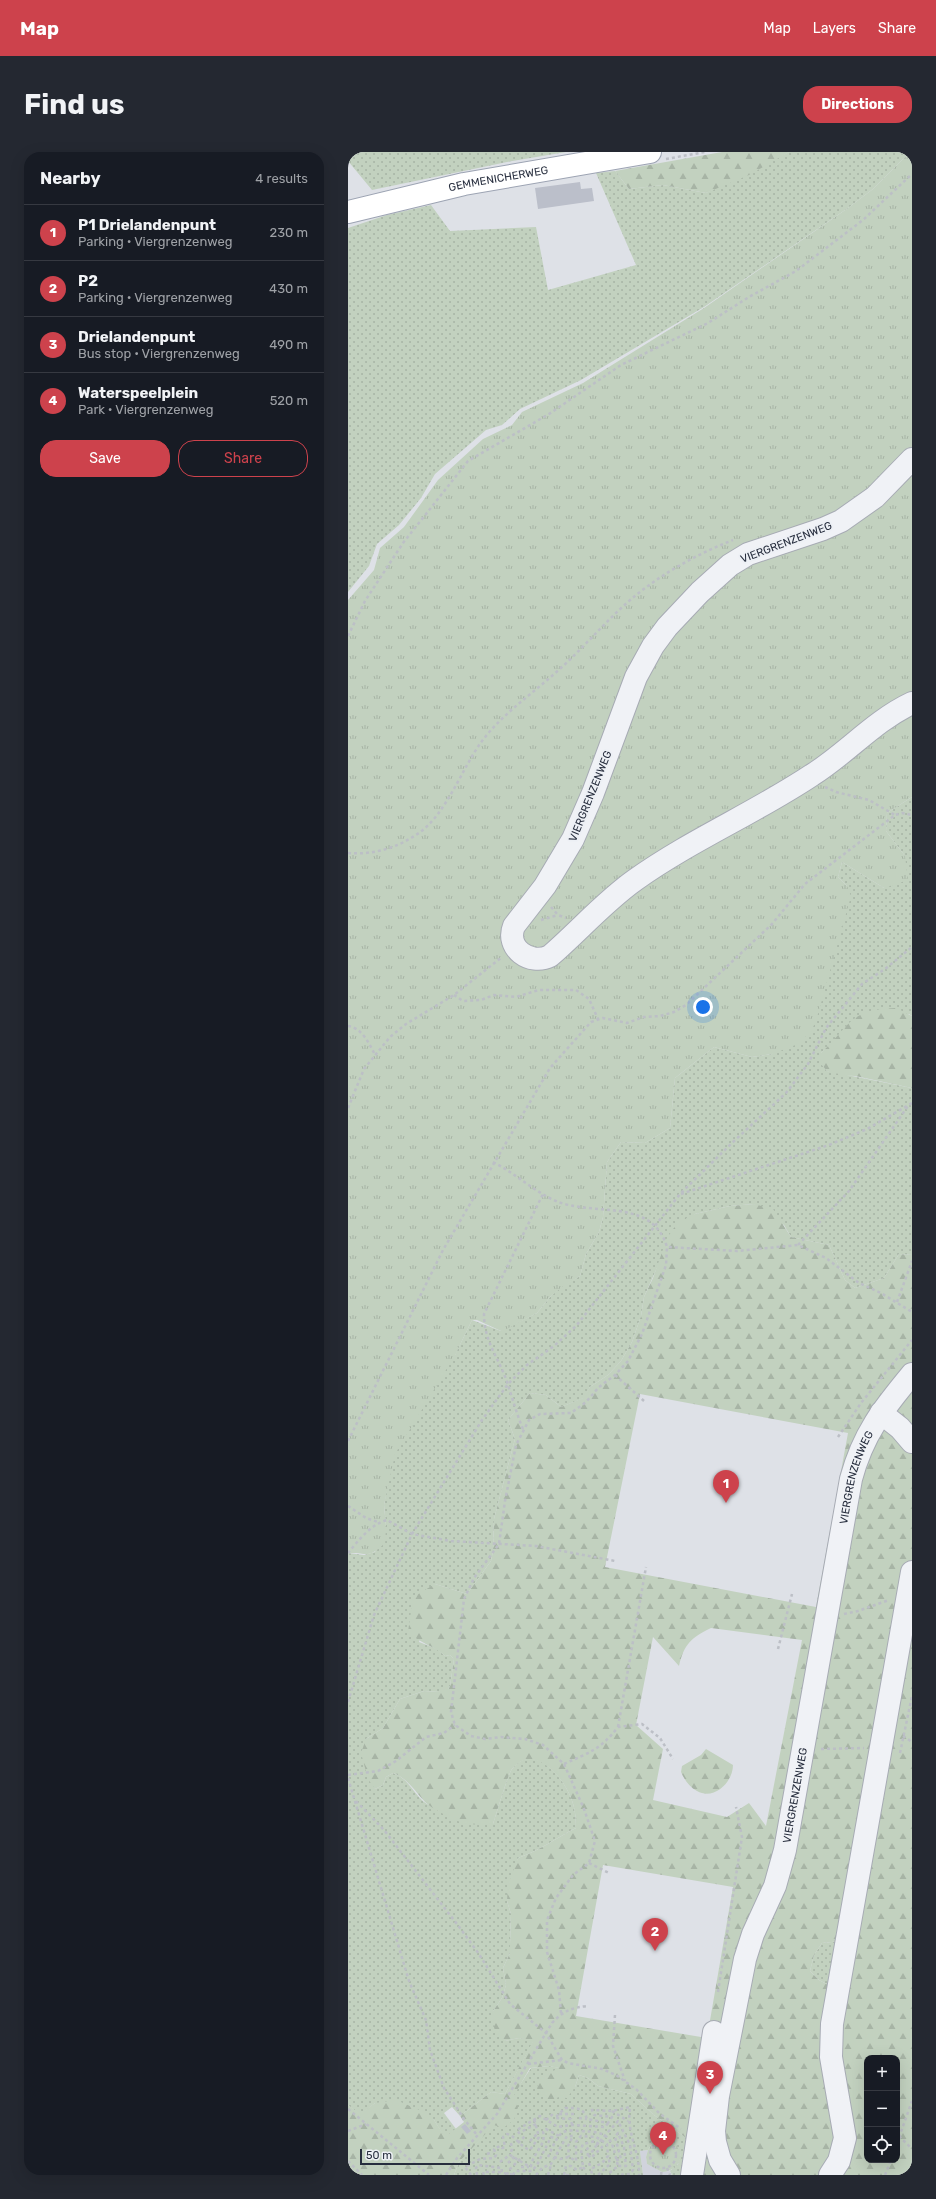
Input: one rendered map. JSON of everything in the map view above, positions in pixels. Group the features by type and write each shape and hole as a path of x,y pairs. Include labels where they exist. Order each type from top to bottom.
{"main road":[{"name":"GEMMENICHERWEG","path":"348,212 464,184 650,152"}],"street":[{"name":"VIERGRENZENWEG","path":"515,947 512,934 514,926 548,880 573,839 593,793 638,673 653,646 667,627 700,592 730,565 748,554 823,529 844,519 885,488 912,459"},
{"path":"515,947 520,953 532,959 541,960 550,956 602,907 636,880 700,839 812,775 884,719 912,702"},
{"name":"VIERGRENZENWEG","path":"729,2175 720,2160 715,2142 714,2131 718,2096 741,1973 753,1934 780,1872 803,1752 850,1479 863,1442 881,1413 912,1374"},
{"path":"881,1413 900,1428 912,1442"},
{"path":"830,2175 839,2161 845,2138 831,2058 832,2024 890,1752 908,1593 912,1572"},
{"path":"695,2156 714,2032"}],"path":[{"path":"348,636 365,601 403,543 468,461 549,414 621,365 708,323 748,297 796,271 863,220 912,174"},
{"path":"348,852 362,854 392,848 420,832 434,817 482,742 501,719 562,667 628,602 661,577 691,559 738,538"},
{"path":"818,783 836,792 869,800 895,815"},
{"path":"348,1441 443,1250 493,1162 550,1068 578,1035 591,1022 598,1019 603,1018 627,1023 644,1017 660,1016 674,1012 686,1005 772,924 805,884 895,815 902,813 912,815"},
{"path":"549,902 557,916 573,918"},
{"path":"348,1108 364,1069 390,1037 406,1024 454,995 515,947"},
{"path":"348,1702 374,1615 412,1534 482,1420 508,1384 527,1365 554,1346 576,1326 680,1194 732,1142 786,1093 808,1064 826,1028 862,984 912,947"},
{"path":"454,995 463,1001 481,1000 494,995 516,997 530,991 539,990 576,990 589,999 598,1019"},
{"path":"348,1026 354,1027 366,1038 375,1054"},
{"path":"680,1194 829,1145 867,1129 912,1103"},
{"path":"798,1245 849,1191 908,1105"},
{"path":"493,1162 542,1194 568,1205 631,1212 645,1218 655,1225 664,1236 667,1247 666,1265 642,1334 628,1361 615,1375 599,1387 586,1402 571,1413 540,1414 529,1420 523,1430 516,1445 504,1507 499,1544 474,1578 464,1599 451,1705 451,1712 455,1725 471,1736 485,1739 501,1737 531,1741 543,1745 564,1764 578,1792 595,1840 589,1863 573,1875 556,1898 547,1920 547,1952 558,1990 561,2013"},
{"path":"523,1430 516,1413 508,1384 484,1330 484,1314 542,1194"},
{"path":"667,1247 737,1251 798,1245 826,1258 859,1283 897,1302 912,1312"},
{"path":"897,1302 912,1261"},
{"path":"838,1437 861,1403 912,1340"},
{"path":"615,1375 644,1401"},
{"path":"348,1506 366,1518 378,1522 387,1520 395,1522 412,1534 451,1541 536,1546 615,1561"},
{"path":"348,1554 357,1542 378,1522"},
{"path":"564,1764 592,1752 606,1742 618,1727 646,1567"},
{"path":"826,1617 858,1611 908,1593"},
{"path":"778,1648 792,1594"},
{"path":"803,1752 828,1748 890,1752 912,1696"},
{"path":"618,1727 642,1724 660,1738 673,1759"},
{"path":"455,1725 444,1733 426,1737 396,1760 378,1771 348,1776 409,1981 426,2020 430,2050 444,2088 463,2119 477,2135"},
{"path":"356,1801 384,1830 457,1924 479,1954 510,2004 546,2033 562,2060 568,2063 602,2069 626,2082 659,2112 695,2156"},
{"path":"717,1999 742,1837 736,1807"},
{"path":"589,1863 609,1873"},
{"path":"446,2175 456,2158 497,2114 546,2033 561,2013 570,2008 587,2006"},
{"path":"615,2015 613,2046 626,2082"},
{"path":"528,2064 562,2060"},
{"path":"912,2101 900,2136 912,2150"},
{"path":"536,2124 519,2133 517,2130 534,2119 542,2116 558,2127 572,2125 605,2128 612,2118 594,2115 592,2110 612,2111 630,2107 628,2122 638,2163 639,2175"},
{"path":"572,2125 571,2120 555,2118 565,2108 578,2108 585,2113 588,2119"},
{"path":"348,2109 428,2175"},
{"path":"612,2111 628,2122"},
{"path":"546,2120 554,2112"},
{"path":"581,2112 585,2113"},
{"path":"558,2114 576,2114"},
{"path":"579,2118 608,2123"},
{"path":"471,2175 464,2167 480,2159 494,2158 496,2155 494,2152 497,2146 505,2147 503,2137 507,2134 511,2135 518,2143 530,2150 539,2137 534,2119"},
{"path":"588,2156 618,2121 630,2145 633,2170 630,2174 619,2175"},
{"path":"348,2131 366,2124"},
{"path":"530,2166 532,2166 532,2158 545,2138 543,2132 546,2129 559,2136"},
{"path":"548,2157 559,2136 568,2131 604,2133 610,2139 618,2166"},
{"path":"530,2141 538,2133"},
{"path":"607,2175 618,2166 626,2166 626,2160 618,2133 614,2137 621,2159 616,2160"},
{"path":"554,2157 560,2159 569,2157 577,2160 576,2142 582,2136 588,2135 600,2138 607,2144 610,2164 598,2175"},
{"path":"518,2143 525,2136"},
{"path":"548,2175 554,2157 563,2140 567,2136 573,2136 568,2146 569,2157"},
{"path":"484,2175 483,2172 498,2172 514,2175 516,2171 532,2171 537,2165 551,2137 557,2140"},
{"path":"586,2171 583,2167 581,2149 583,2144 595,2142 602,2147 593,2158 588,2156"},
{"path":"665,2142 675,2148 677,2154 673,2165 662,2169 656,2167 650,2157 654,2146 665,2142"},
{"path":"500,2162 510,2155 512,2149 511,2143"},
{"path":"588,2156 587,2149 590,2146"},
{"path":"487,2154 494,2152"},
{"path":"510,2155 515,2157 518,2161 530,2166"},
{"path":"591,2169 599,2165 608,2156"},
{"path":"508,2162 515,2157"},
{"path":"507,2175 510,2169 521,2158"},
{"path":"348,2161 362,2175"},
{"path":"590,2163 592,2175"},
{"path":"885,2175 890,2163"},
{"path":"538,2174 542,2168 551,2164"},
{"path":"477,2175 476,2168 478,2165 502,2168 501,2175"},
{"path":"521,2167 530,2166"},
{"path":"569,2175 565,2175 566,2166 571,2166 577,2170 583,2167"},
{"path":"666,2168 670,2175"},
{"path":"661,2175 662,2169"}],"shaded area":[{"path":"648,2150 646,2157 647,2164 662,2172 670,2171 672,2175 643,2175 640,2151"}],"green space":[{"path":"348,152 566,152 507,162 372,190 348,161"},
{"path":"722,152 789,152 749,175 706,193 663,185 629,189 615,171"},
{"path":"789,152 910,152 873,189 848,208 704,307 581,380 520,409 502,425 486,430 435,474 421,498 399,525 377,544 369,566 348,592 348,228 387,215 431,205 450,231 536,227 548,290 636,265 596,173 615,171 629,189 663,185 706,193"},
{"path":"910,152 912,152 912,797 887,813 886,831 905,856 908,880 884,888 842,862 838,877 847,886 851,896 816,1021 811,1031 798,1044 772,1054 752,1057 714,1047 675,1078 670,1128 645,1143 621,1142 607,1162 603,1217 599,1232 586,1254 580,1276 562,1287 550,1297 537,1313 503,1331 477,1320 472,1320 455,1355 395,1454 384,1505 386,1526 385,1543 371,1553 348,1553 348,600 374,570 380,548 404,527 438,480 483,439 512,425 522,412 583,383 704,308 848,208 873,189"},
{"path":"912,797 912,1016 909,1014 829,1046 821,1053 821,1063 827,1071 912,1088 912,1255 899,1254 884,1278 855,1288 845,1280 829,1245 791,1237 784,1225 754,1204 730,1206 695,1214 660,1261 644,1297 641,1316 632,1342 621,1361 608,1375 590,1387 584,1398 561,1407 546,1395 530,1393 508,1420 515,1439 494,1519 493,1551 491,1561 467,1594 435,1584 419,1642 437,1649 445,1656 450,1655 454,1659 450,1686 448,1689 439,1692 424,1691 400,1699 383,1728 366,1739 375,1789 383,1785 386,1777 393,1773 404,1779 427,1804 450,1813 493,1824 510,1772 521,1761 529,1759 538,1760 555,1772 562,1781 571,1798 576,1828 540,1848 518,1858 507,1901 511,1914 510,1953 503,1968 506,1985 502,1998 493,2011 505,2041 519,2038 534,2040 505,2094 491,2092 460,2116 452,2107 444,2113 456,2129 445,2138 434,2120 375,2103 360,2115 348,2105 348,1553 364,1555 375,1552 386,1526 384,1505 389,1477 348,1187 546,1151 455,1355 472,1320 501,1331 537,1313 550,1297 562,1286 580,1276 586,1254 599,1232 603,1217 607,1162 621,1142 645,1143 670,1128 675,1078 714,1047 752,1057 772,1054 847,886 838,877 842,862 884,888 905,856 886,831 887,813"},
{"path":"896,1008 912,1016 912,1088 855,1076 837,1075 827,1071 821,1064 821,1053 852,1020 859,1015 868,1012 880,1009"},
{"path":"754,1204 773,1209 791,1237 829,1245 845,1280 855,1288 884,1278 899,1254 912,1255 912,2175 698,2175 708,2032 733,1887 603,1865 576,2016 707,2038 689,2140 654,2115 631,2094 598,2086 588,2078 579,2075 575,2087 567,2098 559,2097 551,2100 541,2096 537,2088 539,2078 559,2068 549,2066 530,2068 513,2097 518,2107 514,2120 503,2128 494,2125 459,2162 454,2175 348,2175 348,2105 360,2114 375,2103 396,2100 424,2112 434,2120 445,2137 464,2122 460,2116 491,2092 505,2094 533,2041 519,2038 505,2041 496,2035 493,2023 493,2011 502,1998 506,1985 503,1968 510,1953 511,1914 507,1901 508,1884 518,1858 540,1848 576,1828 571,1798 562,1781 555,1772 547,1766 538,1761 529,1759 521,1762 510,1772 493,1824 478,1825 459,1822 447,1816 427,1803 407,1781 393,1773 386,1777 383,1785 375,1789 368,1779 361,1753 366,1739 383,1728 400,1699 424,1691 439,1692 444,1686 448,1689 450,1686 454,1659 450,1655 445,1656 408,1632 413,1597 435,1584 467,1594 491,1561 493,1551 494,1519 515,1439 508,1420 530,1393 546,1395 561,1407 583,1398 590,1387 608,1375 621,1361 632,1342 641,1316 644,1297 653,1278 667,1238 678,1222 695,1214 730,1206","holes":["640,1394 848,1433 816,1607 605,1567","711,1628 802,1640 766,1826 749,1803 727,1817 653,1800 663,1749 636,1725 653,1637 679,1666 683,1652 689,1642","841,1941 834,1988 819,1980 810,1971 814,1955 822,1943"]},
{"path":"706,1749 733,1765 730,1778 716,1792 710,1794 694,1789 687,1783 681,1772 682,1766 701,1755"},
{"path":"842,1941 834,1988 819,1980 810,1971 814,1955 822,1943"},
{"path":"549,2066 560,2068 575,2087 579,2075 588,2078 598,2086 631,2094 654,2115 689,2140 682,2175 672,2175 670,2171 678,2164 681,2153 653,2142 648,2150 640,2151 643,2175 454,2175 459,2162 494,2124 531,2068"},
{"path":"663,2138 674,2142 681,2153 676,2167 662,2172 647,2164 646,2157 653,2142"}],"building":[{"path":"580,182 581,189 592,188 594,201 538,209 535,188"},
{"path":"465,2124 471,2131 467,2134 461,2127"}],"place":[{"name":"P1 Drielandenpunt","path":"726,1503"},
{"name":"P2","path":"655,1951"},
{"name":"Drielandenpunt","path":"710,2094"},
{"name":"Waterspeelplein","path":"663,2155"}]}
